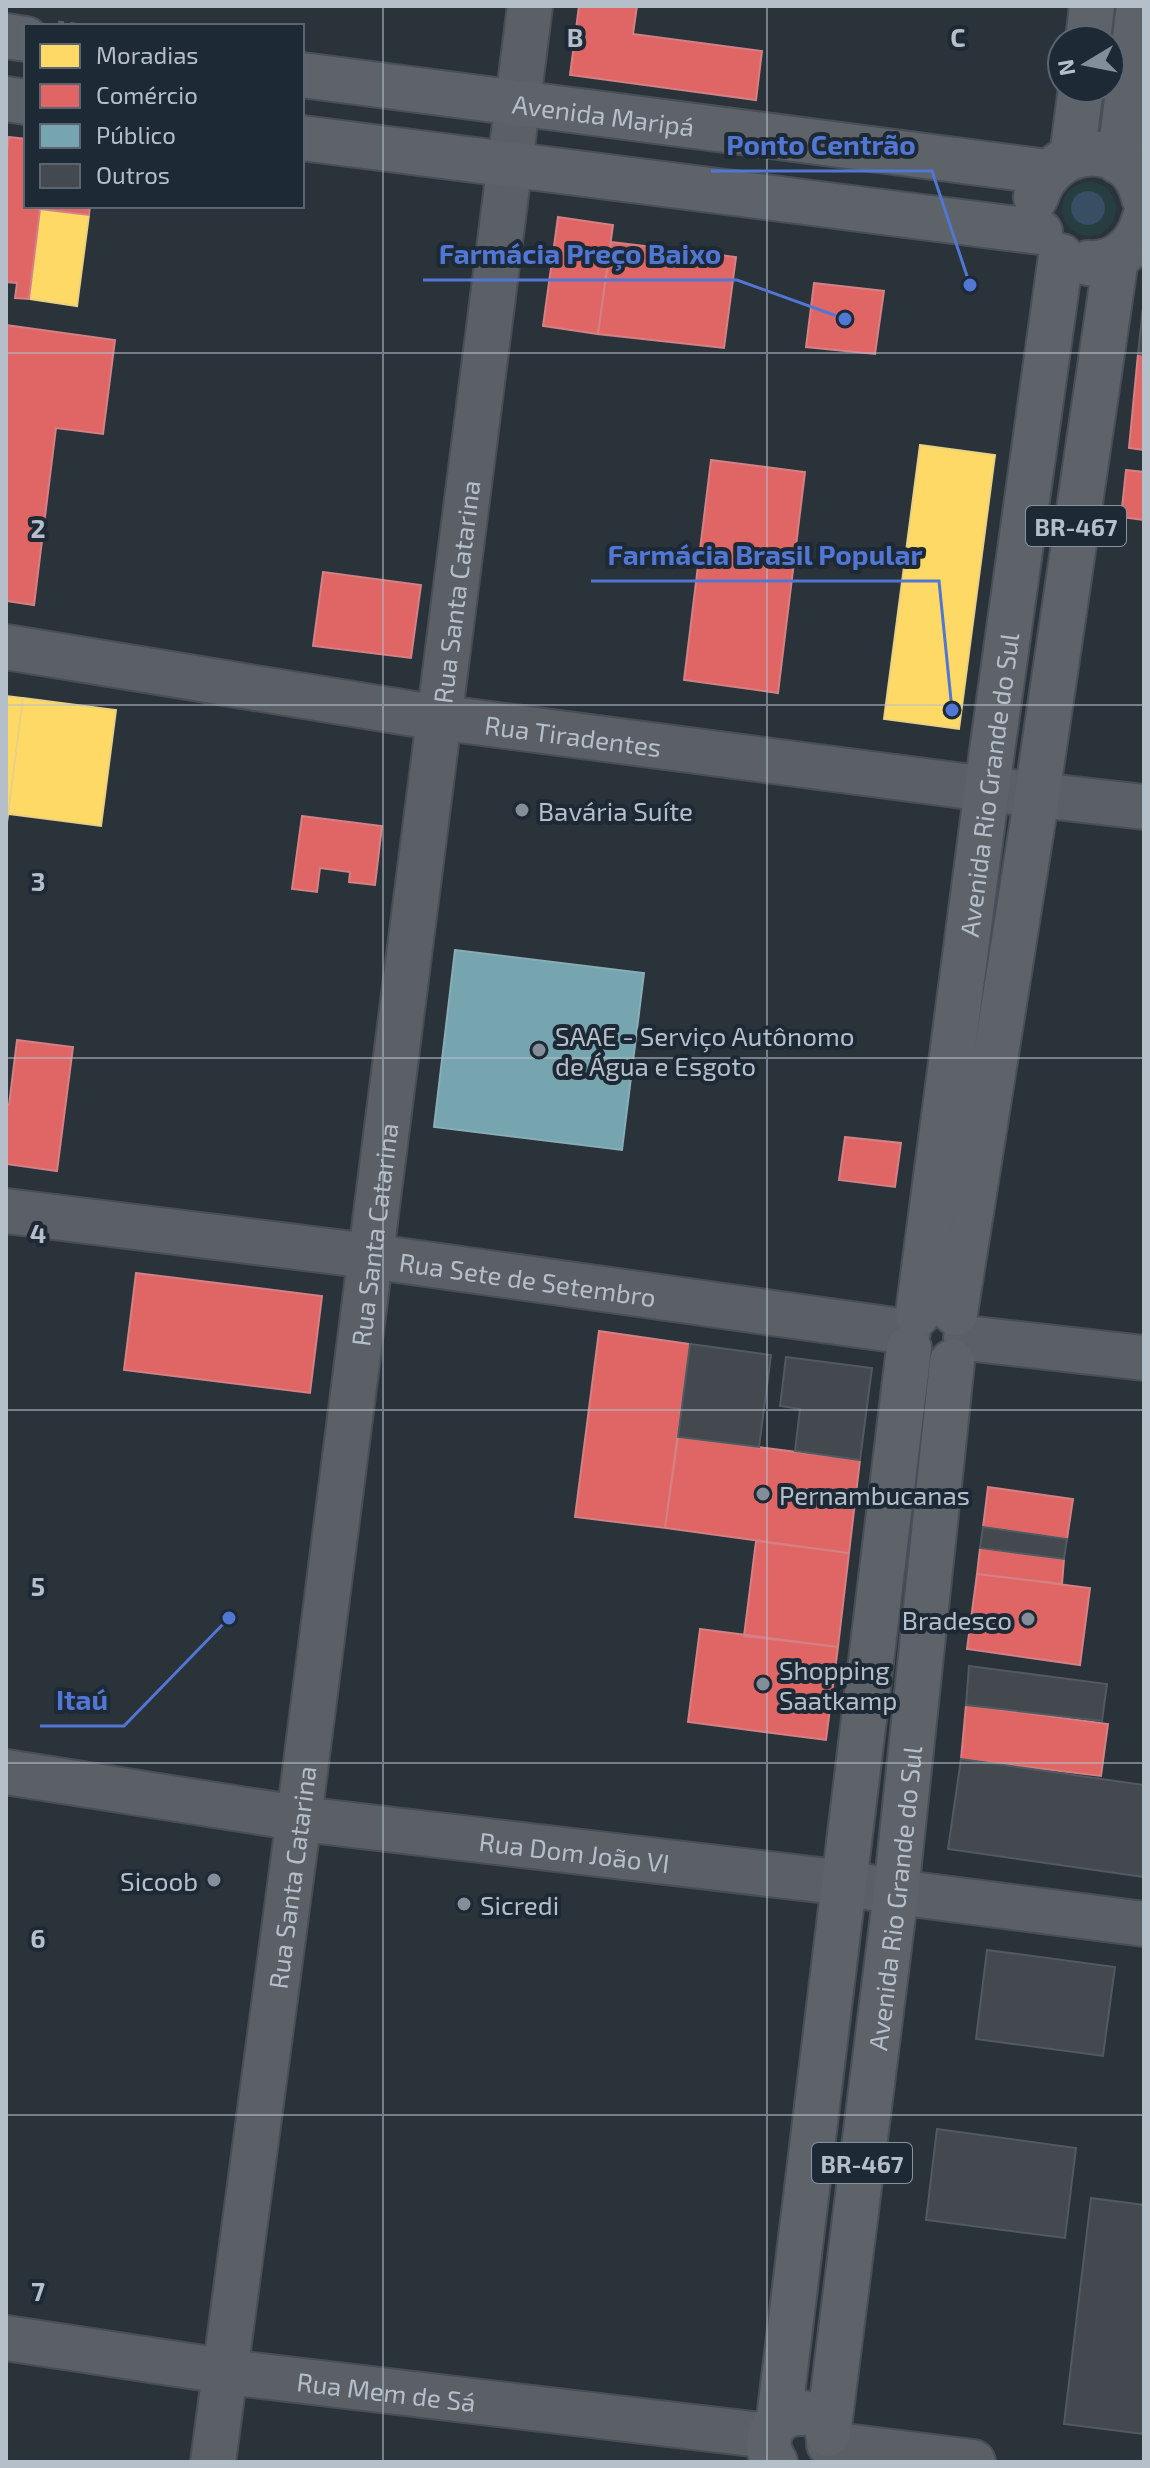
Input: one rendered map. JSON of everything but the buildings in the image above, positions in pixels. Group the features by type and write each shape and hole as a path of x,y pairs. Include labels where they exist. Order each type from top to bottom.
{"main road":[{"path":"1119,162 1139,6"},
{"name":"Avenida Maripá","path":"304,75 1060,164"},
{"name":"Avenida Rio Grande do Sul","path":"826,2451 896,1892 935,1335 986,789 1051,244 1035,210 1036,196 1060,164 1077,104"},
{"path":"304,138 510,161 1051,244 1079,263 1097,264 1116,258 1135,240 1144,220"},
{"path":"1060,164 1100,154 1119,162 1135,177 1144,198"},
{"name":"Avenida Rio Grande do Sul","path":"773,2447 845,1883 935,1335 1037,795 1116,258"},
{"path":"773,2447 788,2414 807,2413 823,2425 826,2451"}],"street":[{"name":"Rua Santa Catarina","path":"213,2462 299,1818 510,161 507,101 530,6"},
{"name":"Rua Tiradentes","path":"6,647 439,717 1144,807"},
{"name":"Rua Sete de Setembro","path":"6,1211 369,1256 935,1335 1144,1358"},
{"name":"Rua Dom João VI","path":"6,1772 299,1818 845,1883 1144,1924"},
{"name":"Rua Mem de Sá","path":"6,2338 224,2372 773,2447"},
{"path":"826,2451 973,2462"}],"green space":[{"path":"1089,182 1108,190 1116,209 1108,228 1089,236 1070,228 1062,209 1070,190"}],"water":[{"path":"1088,191 1100,196 1105,208 1100,220 1088,225 1076,220 1071,208 1076,196"}],"place":[{"name":"Ponto Centrão","path":"970,285"},
{"name":"Farmácia Preço Baixo","path":"845,319"},
{"name":"Farmácia Brasil Popular","path":"952,710"},
{"name":"Bavária Suíte","path":"522,810"},
{"name":"SAAE - Serviço Autônomo de Água e Esgoto","path":"539,1050"},
{"name":"Pernambucanas","path":"763,1494"},
{"name":"Itaú","path":"229,1618"},
{"name":"Bradesco","path":"1028,1619"},
{"name":"Shopping Saatkamp","path":"763,1684"},
{"name":"Sicoob","path":"214,1880"},
{"name":"Sicredi","path":"464,1904"}]}
